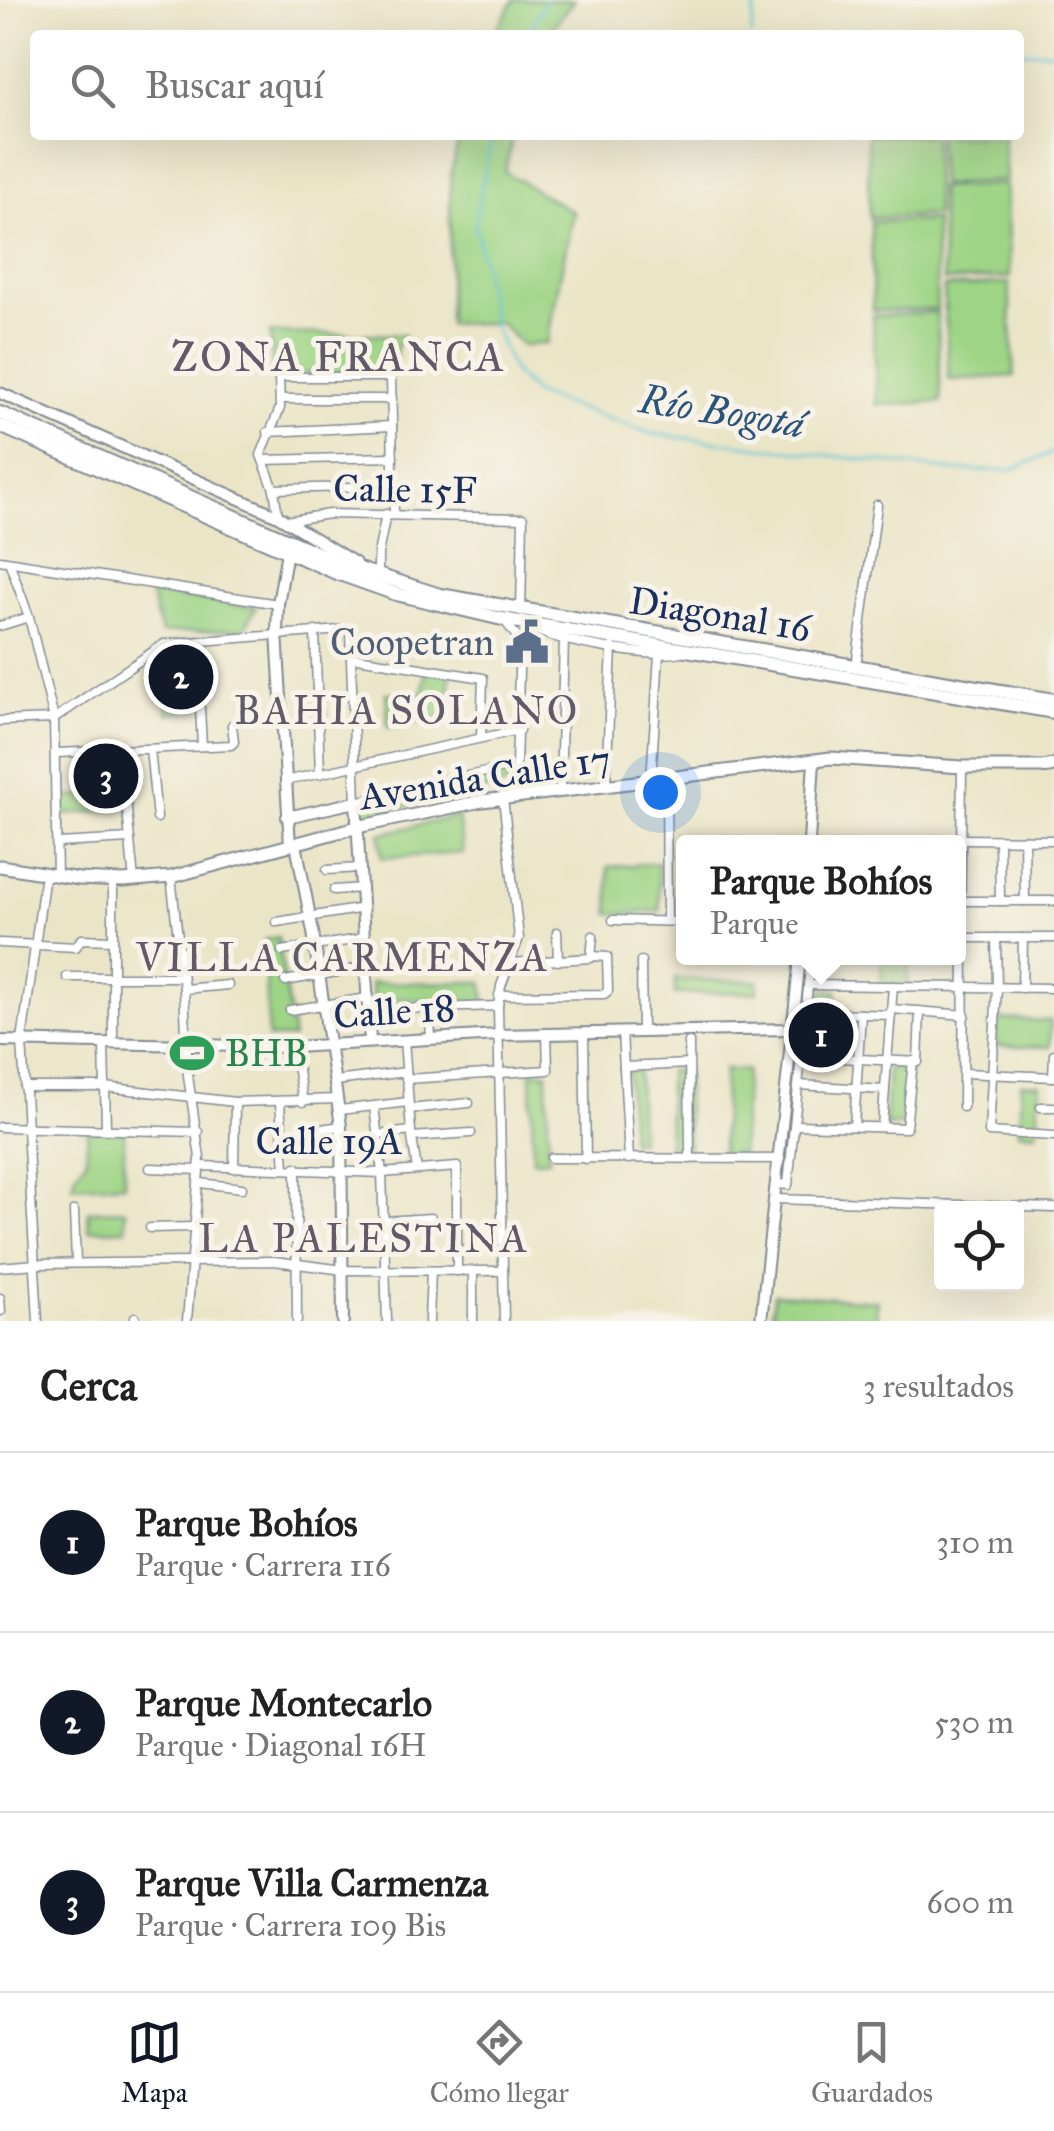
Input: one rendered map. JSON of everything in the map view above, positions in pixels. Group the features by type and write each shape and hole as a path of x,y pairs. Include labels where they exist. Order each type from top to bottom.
{"main road":[{"name":"Diagonal 16","path":"0,414 378,577 444,596 686,651 1052,710"},
{"name":"Diagonal 16","path":"0,426 382,590 502,619 521,616 856,667 1052,710"},
{"name":"Avenida Calle 17","path":"0,866 114,881 171,877 357,827 509,797 814,761 846,758 962,767 1052,767"}],"street":[{"path":"282,518 262,450 282,400 279,377 392,378 393,486 390,514 378,554 378,577"},
{"name":"Diagonal 16","path":"0,393 282,518 378,577"},
{"path":"282,400 392,399"},
{"path":"268,432 392,426"},
{"path":"263,460 393,457"},
{"path":"274,488 393,486"},
{"path":"856,667 878,505"},
{"name":"Calle 15F","path":"282,518 329,514 523,518 521,616"},
{"path":"287,551 277,633 287,817 310,916 339,1104 343,1321"},
{"path":"0,560 278,604"},
{"path":"10,564 29,617 54,719 57,753 58,843 35,944 22,1042 38,1321"},
{"name":"Diagonal 16","path":"521,616 548,635 564,639 659,658 686,651"},
{"path":"0,626 29,617"},
{"path":"502,619 520,641 519,730 509,797 518,945 498,1006 504,1321"},
{"path":"0,721 54,719 164,644 345,629 351,657 370,1042"},
{"path":"316,630 320,774"},
{"path":"520,641 530,633 548,635"},
{"path":"560,791 564,639"},
{"path":"606,786 612,647"},
{"path":"351,657 482,678 481,738"},
{"path":"652,780 659,658"},
{"path":"200,708 202,746"},
{"path":"57,753 234,744 232,725"},
{"path":"285,781 519,730"},
{"path":"150,749 156,818"},
{"path":"120,750 134,881"},
{"path":"809,835 814,761"},
{"path":"287,817 507,767"},
{"path":"962,767 962,835"},
{"path":"666,778 667,921"},
{"path":"58,843 130,839"},
{"path":"966,839 1054,840"},
{"path":"999,839 1000,901"},
{"path":"1024,840 1025,901"},
{"path":"327,870 360,868"},
{"path":"171,877 201,1168 186,1321"},
{"path":"106,1128 114,881"},
{"path":"334,890 362,888"},
{"path":"966,901 1054,901"},
{"path":"276,922 364,908"},
{"path":"613,920 676,922"},
{"path":"556,932 558,961"},
{"path":"592,936 593,956"},
{"path":"282,951 366,938"},
{"path":"966,938 1054,938"},
{"path":"996,938 998,988 989,1133 1054,1136"},
{"path":"1022,988 1023,938"},
{"path":"0,942 77,946 81,939 112,940"},
{"path":"500,995 608,992 607,957 511,963"},
{"path":"640,961 642,1032"},
{"path":"783,1185 780,1159 799,965"},
{"path":"761,1321 776,1199 783,1185 794,1124 810,965"},
{"path":"963,1107 964,965"},
{"path":"285,981 367,967"},
{"path":"67,976 182,978"},
{"path":"184,989 228,985"},
{"path":"808,986 1054,988"},
{"path":"882,1127 893,986"},
{"path":"290,1010 324,1004 498,1006"},
{"path":"429,1006 431,1038"},
{"path":"837,1013 920,1011 965,1015"},
{"path":"794,1124 906,1128 920,1011"},
{"path":"854,1126 861,1014"},
{"name":"Calle 18","path":"0,1041 294,1048 498,1034 792,1028"},
{"path":"622,1032 628,1160"},
{"path":"584,1033 586,1160"},
{"path":"336,1081 548,1070 547,1034"},
{"path":"404,1039 411,1134 418,1170"},
{"path":"688,1042 690,1160"},
{"path":"294,1048 302,1102"},
{"path":"964,1073 1053,1077 1054,1054"},
{"path":"802,1056 915,1062"},
{"path":"624,1067 688,1064"},
{"path":"798,1085 884,1090"},
{"path":"24,1086 105,1087 191,1100 235,1102 374,1106 469,1103"},
{"path":"234,1168 235,1102"},
{"path":"280,1103 285,1167"},
{"path":"374,1106 385,1220 387,1321"},
{"path":"1041,1107 1054,1107"},
{"path":"314,1130 341,1126"},
{"path":"0,1127 198,1132"},
{"path":"378,1136 471,1133"},
{"path":"552,1158 780,1159"},
{"path":"296,1167 298,1321"},
{"name":"Calle 19A","path":"150,1168 296,1167 382,1173 457,1167 458,1270"},
{"path":"200,1183 242,1188"},
{"path":"776,1199 1054,1208"},
{"path":"74,1211 76,1263"},
{"path":"385,1220 431,1218"},
{"path":"150,1228 195,1227"},
{"path":"0,1268 191,1262 299,1263 344,1270 502,1271"},
{"path":"430,1321 431,1270"},
{"path":"473,1270 473,1321"},
{"path":"0,1298 0,1311"}],"green space":[{"path":"514,0 574,0 551,30 496,30"},
{"path":"459,140 512,140 505,172 573,212 547,343 523,346 500,323 448,324 451,173"},
{"path":"867,140 933,140 936,215 870,218"},
{"path":"937,140 1003,140 1006,180 940,185"},
{"path":"1005,184 1010,277 944,281 939,188"},
{"path":"935,220 937,309 873,311 871,222"},
{"path":"1009,283 1014,376 949,380 944,287"},
{"path":"937,312 941,402 877,405 873,316"},
{"path":"270,333 404,335 397,346 394,372 274,375"},
{"path":"150,593 256,607 244,629 161,633"},
{"path":"194,647 198,709 168,714 165,650"},
{"path":"426,671 450,674 450,715 388,727 386,693 422,696"},
{"path":"116,754 121,809 63,815 63,797 94,796 92,756"},
{"path":"509,772 509,785 360,816 359,803"},
{"path":"458,816 463,853 382,858 380,834"},
{"path":"658,863 660,911 610,914 608,867"},
{"path":"278,937 293,1038 268,1038 265,939"},
{"path":"882,965 908,965 908,984 881,984"},
{"path":"675,979 758,981 757,992 675,994"},
{"path":"483,982 485,1003 373,998 371,983"},
{"path":"812,989 837,990 833,1053 807,1052"},
{"path":"997,1019 1051,1021 1050,1047 996,1046"},
{"path":"888,1068 910,1070 905,1125 885,1126"},
{"path":"638,1070 640,1140 631,1141 627,1071"},
{"path":"686,1070 688,1153 669,1154 668,1071"},
{"path":"724,1070 746,1070 741,1153 722,1154"},
{"path":"531,1071 547,1072 549,1159 533,1160"},
{"path":"1021,1083 1040,1084 1037,1133 1019,1132"},
{"path":"88,1130 124,1130 124,1184 73,1186 76,1173 86,1160"},
{"path":"125,1210 126,1229 89,1230 88,1211"},
{"path":"774,1294 877,1301 876,1321 771,1321"}],"waterway":[{"name":"Río Bogotá","path":"530,30 546,0"},
{"name":"Río Bogotá","path":"752,30 756,0"},
{"name":"Río Bogotá","path":"1024,52 1054,51"},
{"name":"Río Bogotá","path":"491,140 475,223 494,326 513,372 536,394 653,434 956,471 1011,470 1054,452"}],"place":[{"name":"Coopetran","path":"527,642"},
{"name":"Parque Montecarlo","path":"181,677"},
{"name":"Parque Villa Carmenza","path":"106,776"},
{"name":"Parque Bohíos","path":"821,1035"},
{"name":"BHB","path":"192,1053"}],"district":[{"name":"ZONA FRANCA","path":"339,356"},
{"name":"BAHIA SOLANO","path":"407,710"},
{"name":"VILLA CARMENZA","path":"343,957"},
{"name":"LA PALESTINA","path":"364,1238"}]}
